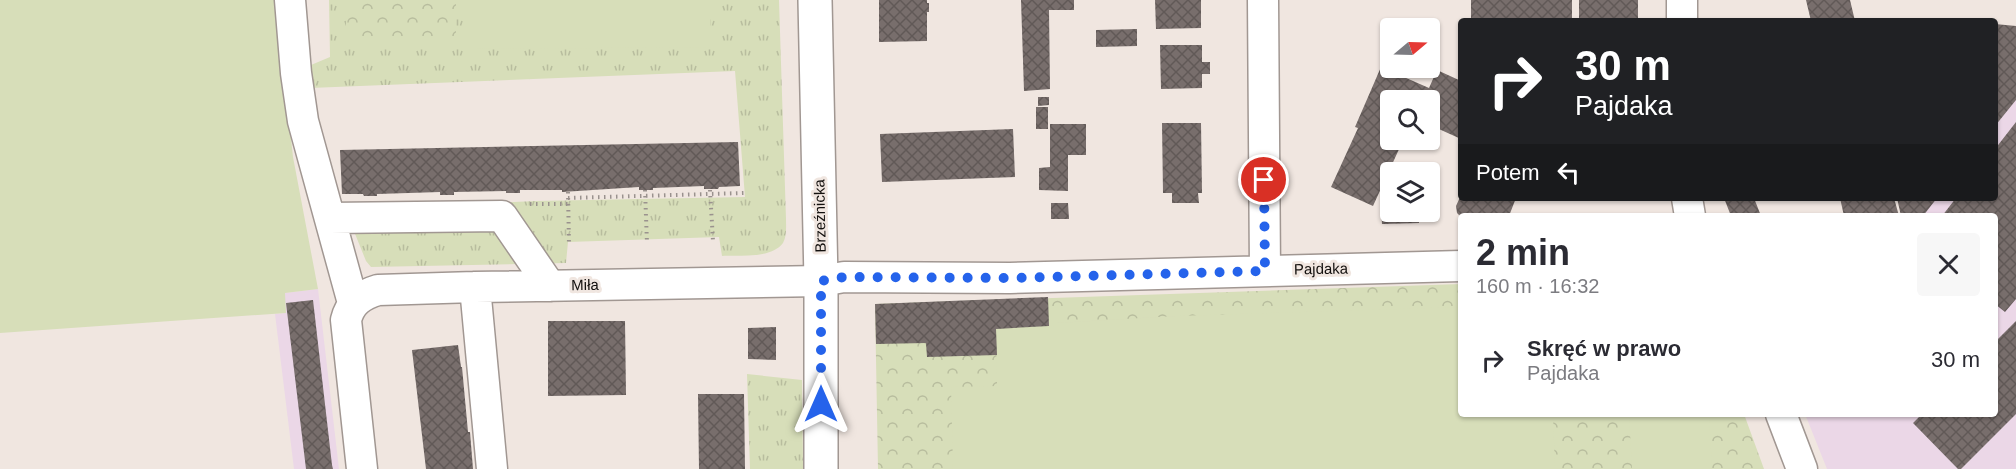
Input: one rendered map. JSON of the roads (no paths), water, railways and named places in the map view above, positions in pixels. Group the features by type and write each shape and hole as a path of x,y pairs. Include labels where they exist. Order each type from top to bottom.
{"main road":[{"name":"Brzeźnicka","path":"815,0 821,281 821,469"}],"street":[{"path":"290,0 296,73 303,121 353,303 346,320 362,469"},
{"path":"1263,0 1265,271"},
{"path":"1682,0 1682,18"},
{"path":"330,218 502,216 549,286"},
{"name":"Pajdaka","path":"821,281 844,277 1010,278 1458,266"},
{"name":"Miła","path":"353,303 366,294 378,290 821,281"},
{"path":"475,287 492,469"},
{"path":"1782,417 1802,469"}]}
